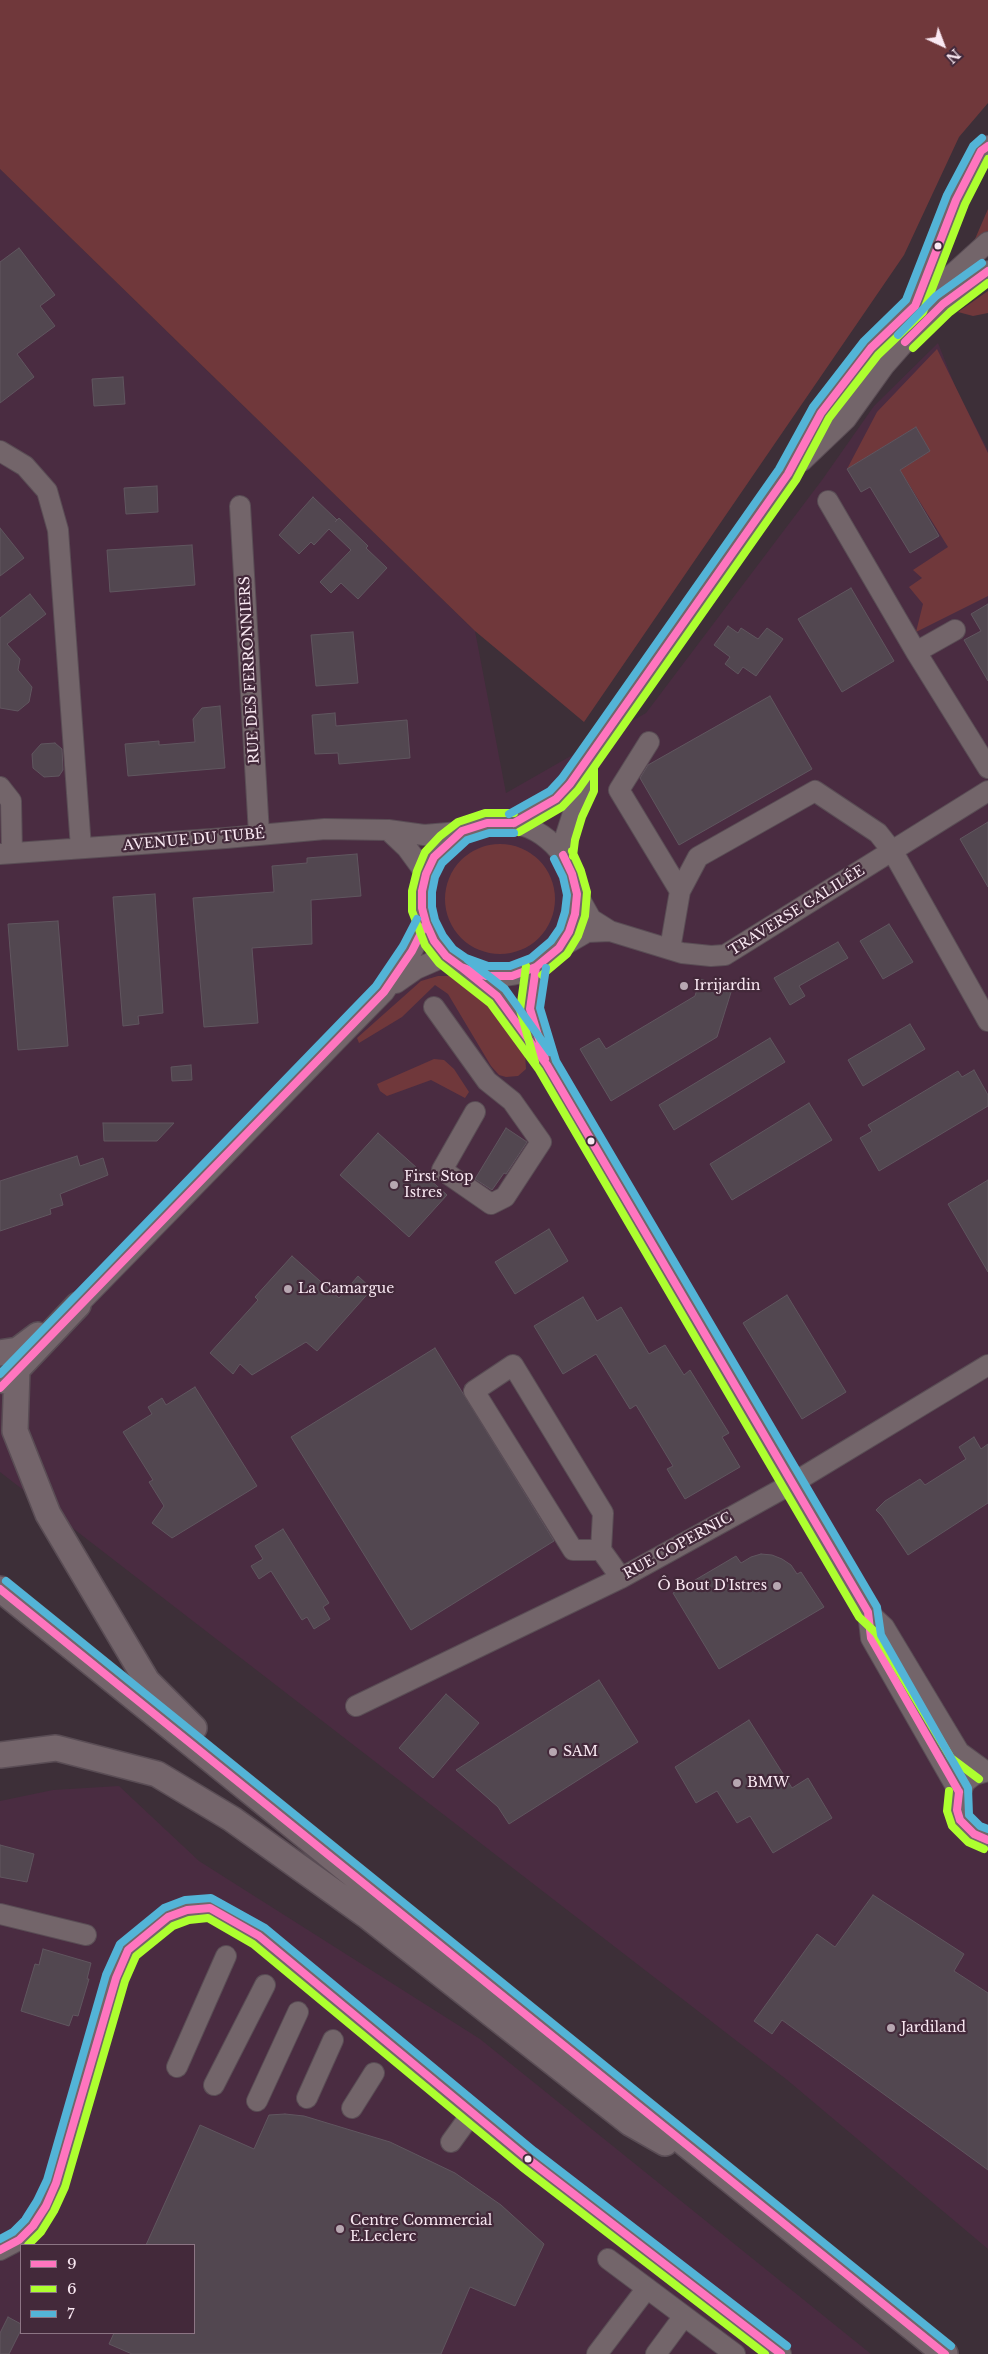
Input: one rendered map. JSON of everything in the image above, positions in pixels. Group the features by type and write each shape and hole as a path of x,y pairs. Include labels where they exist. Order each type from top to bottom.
{"main road":[{"path":"0,1388 8,1361 18,1350 78,1305"},
{"path":"8,1361 15,1431 48,1514 147,1681 294,1827"},
{"path":"0,1589 945,2354"},
{"path":"0,1754 56,1748 157,1774 232,1819 366,1915 630,2123 733,2183"}],"street":[{"path":"915,306 956,200 981,151 988,146"},
{"path":"514,823 556,799 583,766 788,474 821,413 871,348 915,306 988,242"},
{"path":"788,474 846,420 884,366 914,332 943,304 988,271"},
{"path":"0,451 25,466 47,491 58,530 81,848"},
{"path":"828,501 916,652 988,768"},
{"name":"RUE DES FERRONNIERS","path":"240,506 259,834"},
{"path":"916,652 955,630"},
{"path":"649,742 619,790 680,891"},
{"path":"563,855 565,838 573,813 584,789 583,766"},
{"path":"0,787 11,801 6,854"},
{"path":"670,949 680,891 698,857 815,791 878,833 893,852 988,1021"},
{"name":"TRAVERSE GALILÉE","path":"559,948 587,932 610,932 670,949 711,956 725,955 988,792"},
{"path":"78,1305 384,992 416,969 454,962 486,976 512,976 536,967 559,948 572,923 577,894 572,874 563,855 550,840 533,829 514,823 487,823 462,831 440,850 426,874 422,899 426,924 434,941 454,962 496,996 547,1065 868,1612 884,1627 959,1752 986,1771"},
{"name":"AVENUE DU TUBÉ","path":"6,854 325,829 388,830 424,835 462,831"},
{"path":"388,830 407,848 426,874"},
{"name":"TRAVERSE GALILÉE","path":"577,894 591,919 610,932"},
{"path":"384,992 412,951 426,924"},
{"path":"536,967 530,1010 547,1065"},
{"path":"434,1006 487,1081 512,1101 541,1142 505,1197 491,1204 442,1170 475,1112"},
{"path":"601,1550 574,1550 474,1391 513,1365 603,1512 601,1550 621,1578"},
{"name":"RUE COPERNIC","path":"356,1706 621,1578 793,1483 988,1365"},
{"path":"868,1612 871,1638 959,1792"},
{"path":"986,1771 969,1778 959,1792 957,1810 960,1820 970,1831 987,1838"},
{"path":"0,2250 19,2240 33,2226 46,2206 56,2183 116,1978 128,1950 168,1917 187,1910 210,1908 259,1936 528,2159 781,2354"},
{"path":"0,1914 86,1935"},
{"path":"177,2067 226,1956"},
{"path":"214,2085 265,1985"},
{"path":"257,2101 298,2012"},
{"path":"307,2098 333,2040"},
{"path":"352,2108 374,2072"},
{"path":"451,2142 472,2113"},
{"path":"608,2259 684,2316 722,2350"},
{"path":"597,2354 646,2288"},
{"path":"656,2354 684,2316"}],"shaded area":[{"path":"0,0 988,0 988,103 959,137 904,255 584,722 475,631 0,169"},
{"path":"0,169 475,631 506,793 646,713 822,480 874,406 938,343 957,391 988,450 988,2249 786,2079 0,1472"},
{"path":"988,209 988,233 972,246"},
{"path":"988,291 988,313 973,316 958,312"},
{"path":"937,349 988,453 988,596 916,632 923,604 909,587 922,578 913,570 948,547 900,470 930,451 916,427 847,469 877,412"},
{"path":"500,844 521,848 539,860 551,878 555,899 551,920 539,938 521,950 500,954 479,950 461,938 449,920 445,899 449,878 461,860 479,848"},
{"path":"438,976 455,976 467,982 498,1011 525,1054 526,1069 518,1076 506,1077 499,1075 491,1066 448,994 435,985 402,1017 359,1043 357,1038 421,981"},
{"path":"434,1059 444,1060 454,1069 469,1092 465,1098 431,1080 387,1096 380,1091 377,1084"},
{"path":"119,1786 199,1861 480,2039 871,2354 0,2354 0,1801 53,1790"}],"building":[{"path":"19,248 55,295 40,306 55,326 17,354 34,377 0,403 0,262"},
{"path":"123,377 125,404 94,406 92,379"},
{"path":"916,427 930,451 900,470 939,536 910,553 870,487 861,492 847,469"},
{"path":"157,486 158,512 126,514 124,488"},
{"path":"313,497 337,520 339,518 368,546 366,548 387,568 358,599 341,583 331,593 320,582 351,550 329,529 314,545 311,542 299,554 279,535"},
{"path":"0,528 24,558 0,576"},
{"path":"192,545 195,585 110,592 107,550"},
{"path":"851,588 894,661 842,692 798,619"},
{"path":"30,594 46,614 7,644 20,659 18,670 32,687 29,702 18,711 0,708 0,618"},
{"path":"988,604 988,681 964,640 981,631 971,614"},
{"path":"728,626 738,633 741,628 758,639 767,628 783,639 756,676 743,667 738,674 725,664 730,657 714,645"},
{"path":"353,632 358,683 316,686 311,635"},
{"path":"770,696 812,769 679,845 640,778 648,765"},
{"path":"220,706 225,768 128,776 125,744 159,741 159,745 195,742 193,719 202,708"},
{"path":"335,713 336,726 407,720 410,758 339,764 338,753 315,754 312,715"},
{"path":"55,743 62,749 63,770 59,776 44,777 33,768 32,754 41,744"},
{"path":"988,822 988,887 960,839"},
{"path":"357,854 361,896 311,900 312,944 252,948 258,1023 204,1027 193,898 274,892 272,866 307,863 307,858"},
{"path":"155,894 163,1013 138,1016 139,1024 123,1026 113,897"},
{"path":"58,921 68,1046 18,1050 8,924"},
{"path":"889,924 913,962 883,979 860,941"},
{"path":"838,942 848,958 799,986 805,996 790,1005 774,978"},
{"path":"700,979 732,989 717,1037 611,1101 580,1049 599,1038 606,1049 695,996"},
{"path":"910,1024 925,1049 863,1086 848,1060"},
{"path":"770,1038 785,1062 674,1130 659,1105"},
{"path":"191,1065 192,1080 172,1081 171,1067"},
{"path":"974,1070 988,1095 988,1106 879,1171 860,1138 872,1131 868,1125 958,1071 962,1077"},
{"path":"809,1103 832,1140 732,1200 710,1164"},
{"path":"103,1123 174,1123 157,1141 104,1141"},
{"path":"506,1128 527,1142 506,1174 504,1173 492,1190 475,1179"},
{"name":"First Stop Istres","path":"378,1133 447,1195 409,1237 340,1175"},
{"path":"77,1156 80,1166 103,1158 108,1175 60,1194 63,1205 50,1209 51,1214 0,1231 0,1181"},
{"path":"988,1180 988,1272 948,1204"},
{"path":"549,1229 568,1261 515,1294 495,1262"},
{"path":"292,1256 339,1298 358,1276 372,1289 317,1351 306,1342 252,1375 240,1364 233,1374 210,1353 258,1300 255,1297"},
{"path":"787,1295 846,1392 802,1419 743,1323"},
{"path":"583,1297 597,1321 621,1307 649,1354 665,1345 684,1375 690,1370 729,1433 722,1437 740,1467 685,1499 667,1469 673,1466 636,1405 630,1409 596,1354 563,1374 534,1326"},
{"path":"435,1348 554,1541 411,1630 291,1437"},
{"path":"195,1387 257,1486 172,1538 152,1523 164,1506 149,1482 153,1480 123,1432 152,1414 148,1407 162,1398 166,1405"},
{"path":"974,1437 981,1449 988,1444 988,1503 908,1555 876,1510 885,1501 920,1479 925,1485 966,1459 959,1447"},
{"path":"283,1529 329,1603 323,1607 330,1619 314,1629 307,1617 302,1620 271,1571 259,1579 251,1566 263,1559 255,1546"},
{"path":"761,1554 772,1555 782,1559 791,1565 797,1574 801,1572 824,1607 719,1669 673,1593 736,1556 741,1563"},
{"name":"SAM","path":"599,1680 638,1742 509,1824 498,1807 456,1770"},
{"path":"446,1694 479,1723 433,1778 399,1748"},
{"name":"BMW","path":"749,1720 792,1788 808,1778 832,1818 773,1853 750,1816 737,1823 717,1791 696,1803 675,1767"},
{"path":"0,1845 34,1854 27,1882 0,1877"},
{"name":"Jardiland","path":"873,1895 964,1954 954,1971 988,1993 988,2170 782,2020 772,2034 754,2021 817,1934 835,1947"},
{"path":"43,1949 91,1963 87,1979 89,1979 78,2016 73,2015 69,2026 21,2011 35,1964 39,1965"},
{"name":"Centre Commercial E.Leclerc","path":"269,2115 304,2116 390,2142 455,2173 501,2205 544,2244 515,2306 470,2287 441,2354 132,2354 109,2344 114,2334 195,2334 195,2244 146,2244 200,2125 254,2149"},
{"path":"8,2317 20,2323 20,2332 9,2354 0,2354 0,2333"}],"transit line":[{"name":"7","path":"509,814 550,791 562,778 779,469 813,407 864,341 906,300 947,195 973,146 982,138"},
{"name":"9","path":"514,823 556,799 570,784 788,474 821,413 871,348 915,306 956,200 981,151 988,146"},
{"name":"6","path":"519,832 562,807 578,790 796,480 829,418 878,355 923,312 965,204 988,159"},
{"name":"7","path":"898,335 936,296 982,263"},
{"name":"9","path":"905,342 943,304 988,271"},
{"name":"6","path":"913,348 950,312 988,283"},
{"name":"6","path":"573,856 575,840 582,817 594,791 594,768"},
{"name":"6","path":"514,813 485,813 458,822 440,836 425,852 417,871 412,891 412,911 425,945 439,963 490,1003 539,1070 859,1617 876,1633 951,1758 979,1779"},
{"name":"9","path":"514,823 487,823 462,831 434,857 426,874 422,891 422,908 426,923 434,941 446,956 461,967 486,976 512,976 536,967 559,948 569,932 575,914 577,894 572,874 563,855"},
{"name":"7","path":"514,833 489,833 467,840 442,863 435,877 432,892 432,907 435,920 443,936 453,949 466,958 488,966 510,966 531,958 551,941 560,928 565,912 567,895 563,877 554,859"},
{"name":"6","path":"542,975 567,954 578,936 585,916 587,892 581,871 572,851"},
{"name":"7","path":"0,1374 376,986 403,946 417,919"},
{"name":"9","path":"0,1388 384,992 412,951 426,923"},
{"name":"7","path":"467,959 505,989 550,1052"},
{"name":"6","path":"526,966 520,1010 535,1062"},
{"name":"9","path":"461,967 497,996 547,1065 868,1612 871,1638 959,1792"},
{"name":"9","path":"536,967 530,1009 545,1059"},
{"name":"7","path":"546,968 540,1008 556,1061 877,1607 881,1635 968,1788 969,1815 980,1826 988,1829"},
{"name":"7","path":"6,1581 951,2346"},
{"name":"9","path":"0,1589 945,2354"},
{"name":"6","path":"949,1791 947,1811 952,1826 968,1842 984,1849"},
{"name":"9","path":"959,1792 957,1810 960,1820 974,1834 988,1840"},
{"name":"7","path":"0,2239 13,2232 25,2220 47,2180 106,1975 120,1944 164,1908 185,1900 211,1898 265,1928 534,2151 787,2346"},
{"name":"9","path":"0,2250 19,2240 33,2226 46,2206 56,2183 116,1978 128,1950 168,1917 187,1910 210,1908 259,1936 528,2159 781,2354"},
{"name":"6","path":"29,2244 41,2232 54,2211 65,2187 125,1981 136,1956 173,1926 189,1920 208,1918 253,1944 522,2167 765,2354"}],"place":[{"name":"Irrijardin","path":"684,986"},
{"name":"First Stop Istres","path":"394,1185"},
{"name":"La Camargue","path":"288,1289"},
{"name":"Ô Bout D'Istres","path":"777,1586"},
{"name":"SAM","path":"553,1752"},
{"name":"BMW","path":"737,1783"},
{"name":"Jardiland","path":"891,2028"},
{"name":"Centre Commercial E.Leclerc","path":"340,2229"}]}
